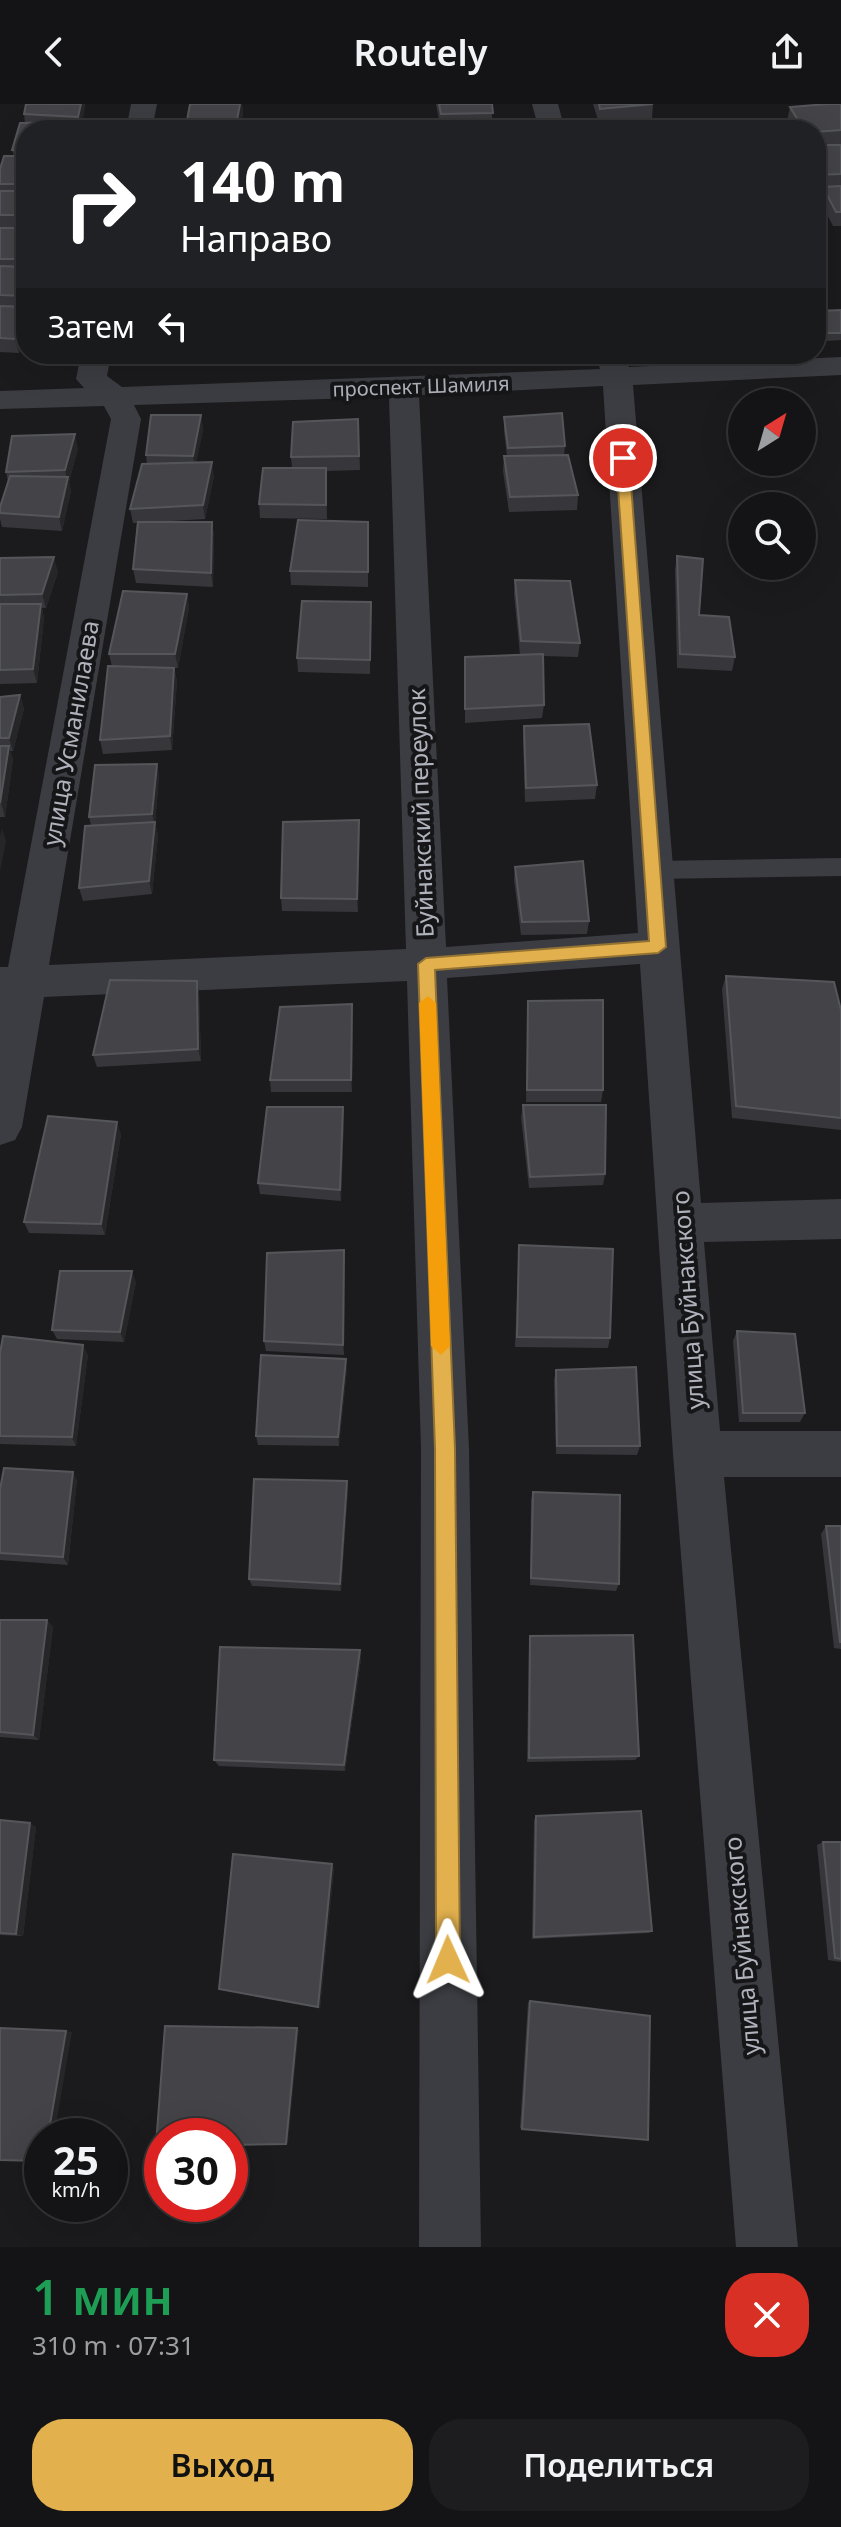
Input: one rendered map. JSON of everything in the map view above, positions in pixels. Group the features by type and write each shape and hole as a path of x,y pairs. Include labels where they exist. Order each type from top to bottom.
{"street":[{"name":"улица Усманилаева","path":"0,1127 12,983 126,419 115,396 91,379 94,364"},
{"name":"проспект Шамиля","path":"0,400 404,387 614,365 840,370"},
{"name":"улица Буйнакского","path":"614,365 682,1223 697,1454 767,2247"},
{"name":"Буйнакский переулок","path":"404,387 445,1449 450,2247"},
{"path":"12,983 426,964 658,947"},
{"path":"682,1223 841,1219"},
{"path":"697,1454 841,1454"}],"lane":[{"path":"653,870 841,867"}],"building":[{"path":"26,104 81,104 78,117 24,114"},
{"path":"190,104 240,104 237,120 187,120"},
{"path":"439,104 492,104 493,113 441,114"},
{"path":"599,104 653,104 600,109"},
{"path":"841,104 841,130 826,131 826,120 798,120 790,107"},
{"path":"631,119 677,120 631,120"},
{"path":"826,145 841,145 841,174 826,175"},
{"path":"4,156 16,156 16,184 0,184"},
{"path":"841,186 841,212 836,212 826,187"},
{"path":"0,191 16,191 16,215 0,215"},
{"path":"0,228 16,228 16,259 0,259"},
{"path":"0,266 16,267 16,296 0,295"},
{"path":"0,306 16,307 15,339 0,338"},
{"path":"841,310 841,333 828,333 826,311"},
{"path":"562,413 565,446 508,448 504,417"},
{"path":"151,415 201,415 193,456 146,455"},
{"path":"358,419 359,456 291,457 293,422"},
{"path":"75,434 65,470 6,472 12,436"},
{"path":"568,455 578,495 510,497 504,456"},
{"path":"212,462 203,505 130,509 142,464"},
{"path":"263,468 326,468 326,505 259,504"},
{"path":"10,476 68,477 59,517 0,513"},
{"path":"298,520 368,522 368,572 290,571"},
{"path":"138,522 212,522 211,573 133,569"},
{"path":"677,556 703,559 699,615 729,617 735,657 680,654"},
{"path":"54,557 42,594 0,595 0,558"},
{"path":"515,580 570,581 580,643 521,641"},
{"path":"123,591 187,594 175,654 109,654"},
{"path":"302,601 371,602 370,660 297,658"},
{"path":"0,604 41,604 33,669 0,670"},
{"path":"543,654 544,705 465,709 465,657"},
{"path":"108,666 174,668 170,736 100,740"},
{"path":"20,695 9,738 0,738 0,697"},
{"path":"589,724 597,785 526,788 524,726"},
{"path":"0,746 9,746 0,803"},
{"path":"157,764 152,814 89,817 95,765"},
{"path":"359,820 357,899 281,898 283,822"},
{"path":"155,822 149,881 79,888 85,826"},
{"path":"583,861 589,921 522,922 515,867"},
{"path":"726,976 834,982 841,1010 841,1118 736,1106"},
{"path":"110,980 197,981 198,1049 93,1055"},
{"path":"603,1000 603,1090 527,1090 528,1001"},
{"path":"352,1004 351,1080 270,1080 280,1007"},
{"path":"523,1105 606,1105 605,1174 530,1177"},
{"path":"267,1107 343,1107 340,1190 258,1183"},
{"path":"48,1116 117,1122 101,1224 24,1222"},
{"path":"519,1245 613,1249 610,1338 517,1337"},
{"path":"344,1250 343,1345 264,1341 267,1253"},
{"path":"60,1271 132,1271 120,1332 52,1330"},
{"path":"737,1331 795,1334 805,1413 743,1413"},
{"path":"3,1336 83,1345 72,1437 0,1436 0,1353"},
{"path":"261,1355 346,1359 338,1437 256,1436"},
{"path":"636,1367 640,1446 557,1446 556,1370"},
{"path":"4,1468 73,1472 63,1557 0,1553 0,1489"},
{"path":"254,1479 347,1481 340,1584 249,1579"},
{"path":"533,1492 620,1495 619,1584 531,1578"},
{"path":"826,1526 841,1526 841,1642 840,1642"},
{"path":"0,1620 47,1620 33,1735 0,1732"},
{"path":"633,1635 639,1756 529,1758 530,1636"},
{"path":"220,1647 360,1650 344,1765 214,1760"},
{"path":"641,1811 652,1931 534,1937 536,1816"},
{"path":"0,1820 30,1823 16,1934 0,1933"},
{"path":"823,1842 841,1842 841,1959 835,1958"},
{"path":"233,1854 332,1864 318,2007 219,1989"},
{"path":"530,2001 650,2016 648,2140 522,2129"},
{"path":"165,2026 297,2028 286,2144 248,2145 248,2118 158,2118"},
{"path":"0,2028 66,2031 51,2118 24,2118 24,2161 0,2160"}],"slow traffic":[{"path":"428,1003 441,1346"}],"route":[{"path":"448,1960 445,1449 426,964 658,947 623,458"}]}
